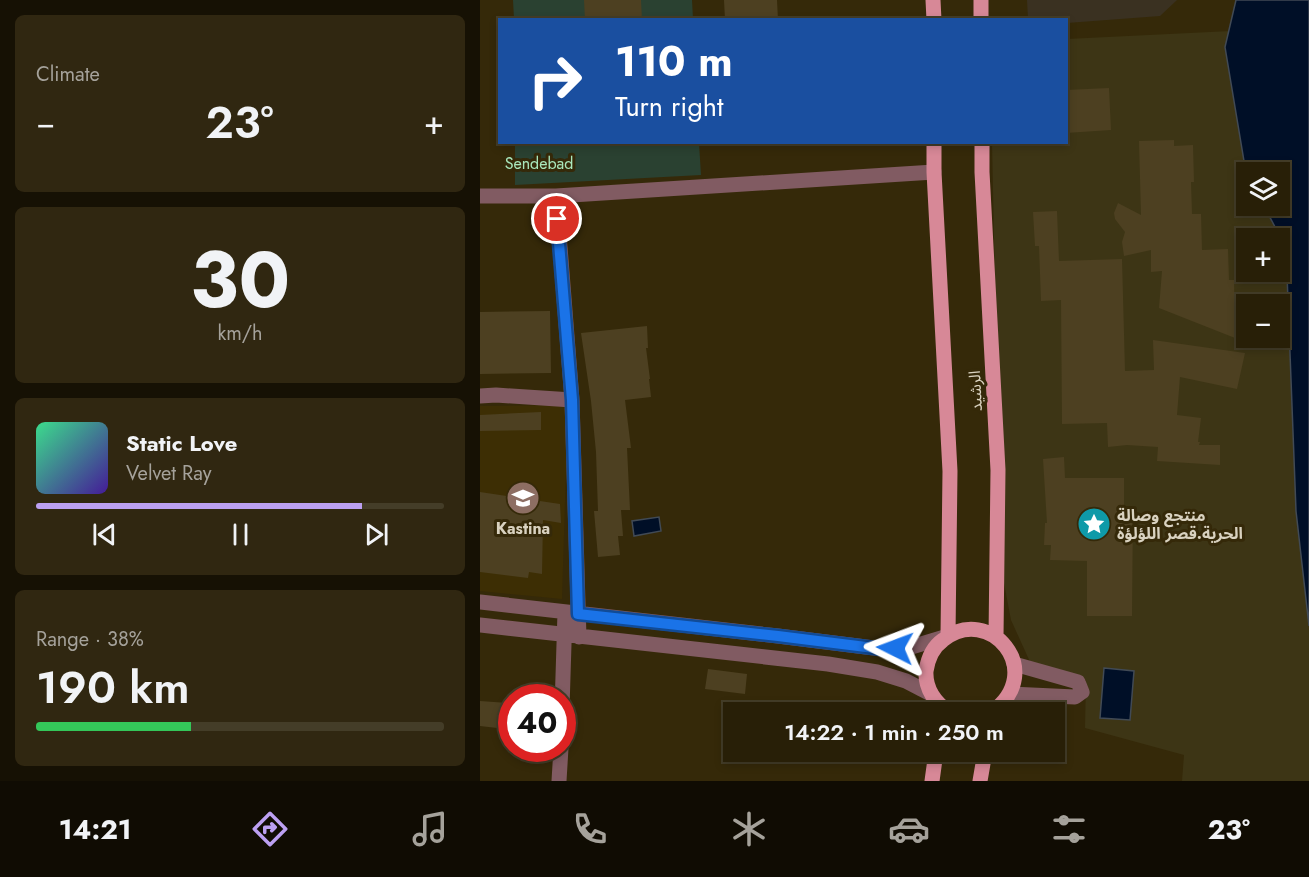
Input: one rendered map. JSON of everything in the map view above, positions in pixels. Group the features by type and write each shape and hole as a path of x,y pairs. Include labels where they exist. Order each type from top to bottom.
{"main road":[{"path":"933,0 934,18"},
{"path":"981,0 981,18"},
{"name":"الرشيد","path":"934,144 950,471 948,636"},
{"name":"الرشيد","path":"981,144 998,470 996,637"},
{"path":"936,702 927,684 926,674 932,652 948,636 972,629 985,631 996,637 1012,657 1015,670 1014,682 1004,702"},
{"path":"932,781 935,762"},
{"path":"980,781 983,762"}],"street":[{"path":"480,196 556,196 934,172"},
{"path":"556,196 572,400 572,636 565,684"},
{"path":"480,396 572,400"},
{"path":"480,602 882,649 908,648 948,636"},
{"path":"480,625 838,666 876,672 906,681 931,694"},
{"path":"1010,694 1075,697 1082,692 1078,682 1014,664"},
{"path":"559,781 560,762"}],"shaded area":[{"path":"1027,0 1177,0 1160,16 1068,23 1068,18 1028,18"},
{"name":"Kastina","path":"568,405 562,599 480,591 480,406"}],"green space":[{"path":"513,0 692,0 693,18 514,18"},
{"name":"Sendebad","path":"515,144 699,144 701,175 515,185"}],"sand":[{"path":"1290,28 1309,279 1309,781 1182,781 1184,755 1085,728 1086,680 1031,664 1011,620 1001,567 992,144 1068,144 1068,39"}],"water":[{"path":"1236,0 1309,0 1309,626 1296,511 1290,294 1288,294 1287,282 1290,282 1290,228 1276,228 1269,216 1290,216 1290,162 1244,162 1225,47"},
{"path":"659,517 661,531 634,536 632,521"},
{"path":"1104,668 1134,671 1130,720 1100,718"}],"building":[{"path":"584,0 641,0 642,18 585,18"},
{"path":"724,0 777,0 778,18 725,18"},
{"path":"1109,88 1111,130 1068,133 1068,90"},
{"path":"1174,140 1174,146 1193,145 1192,214 1201,214 1202,250 1228,249 1229,280 1234,280 1235,338 1159,308 1162,271 1151,272 1151,250 1124,256 1122,242 1125,232 1115,219 1114,213 1118,203 1141,215 1139,141"},
{"path":"1057,211 1059,261 1122,259 1125,371 1154,370 1153,340 1245,353 1237,389 1180,377 1177,415 1201,418 1199,445 1220,445 1220,465 1157,461 1158,447 1127,445 1108,447 1107,423 1062,424 1061,300 1041,301 1039,246 1035,246 1033,212"},
{"path":"550,311 551,373 480,374 480,312"},
{"path":"647,326 648,348 646,348 651,397 625,400 631,448 627,448 630,510 621,510 623,536 618,536 620,555 598,557 594,511 598,511 596,452 581,333"},
{"path":"541,412 541,430 480,431 480,415"},
{"path":"1064,457 1065,478 1124,478 1124,506 1133,506 1132,616 1087,616 1087,561 1050,560 1051,545 1044,545 1045,523 1047,523 1043,459"},
{"path":"480,492 560,504 561,523 543,520 542,574 529,572 528,578 480,572"},
{"path":"708,669 747,674 745,694 705,689"},
{"path":"480,701 498,702 498,728 480,726"}],"place":[{"name":"Kastina","path":"523,498"},
{"name":"منتجع وصالة الحرية.قصر اللؤلؤة","path":"1094,524"}],"route":[{"path":"557,219 572,400 578,614 882,649 895,648"}]}
